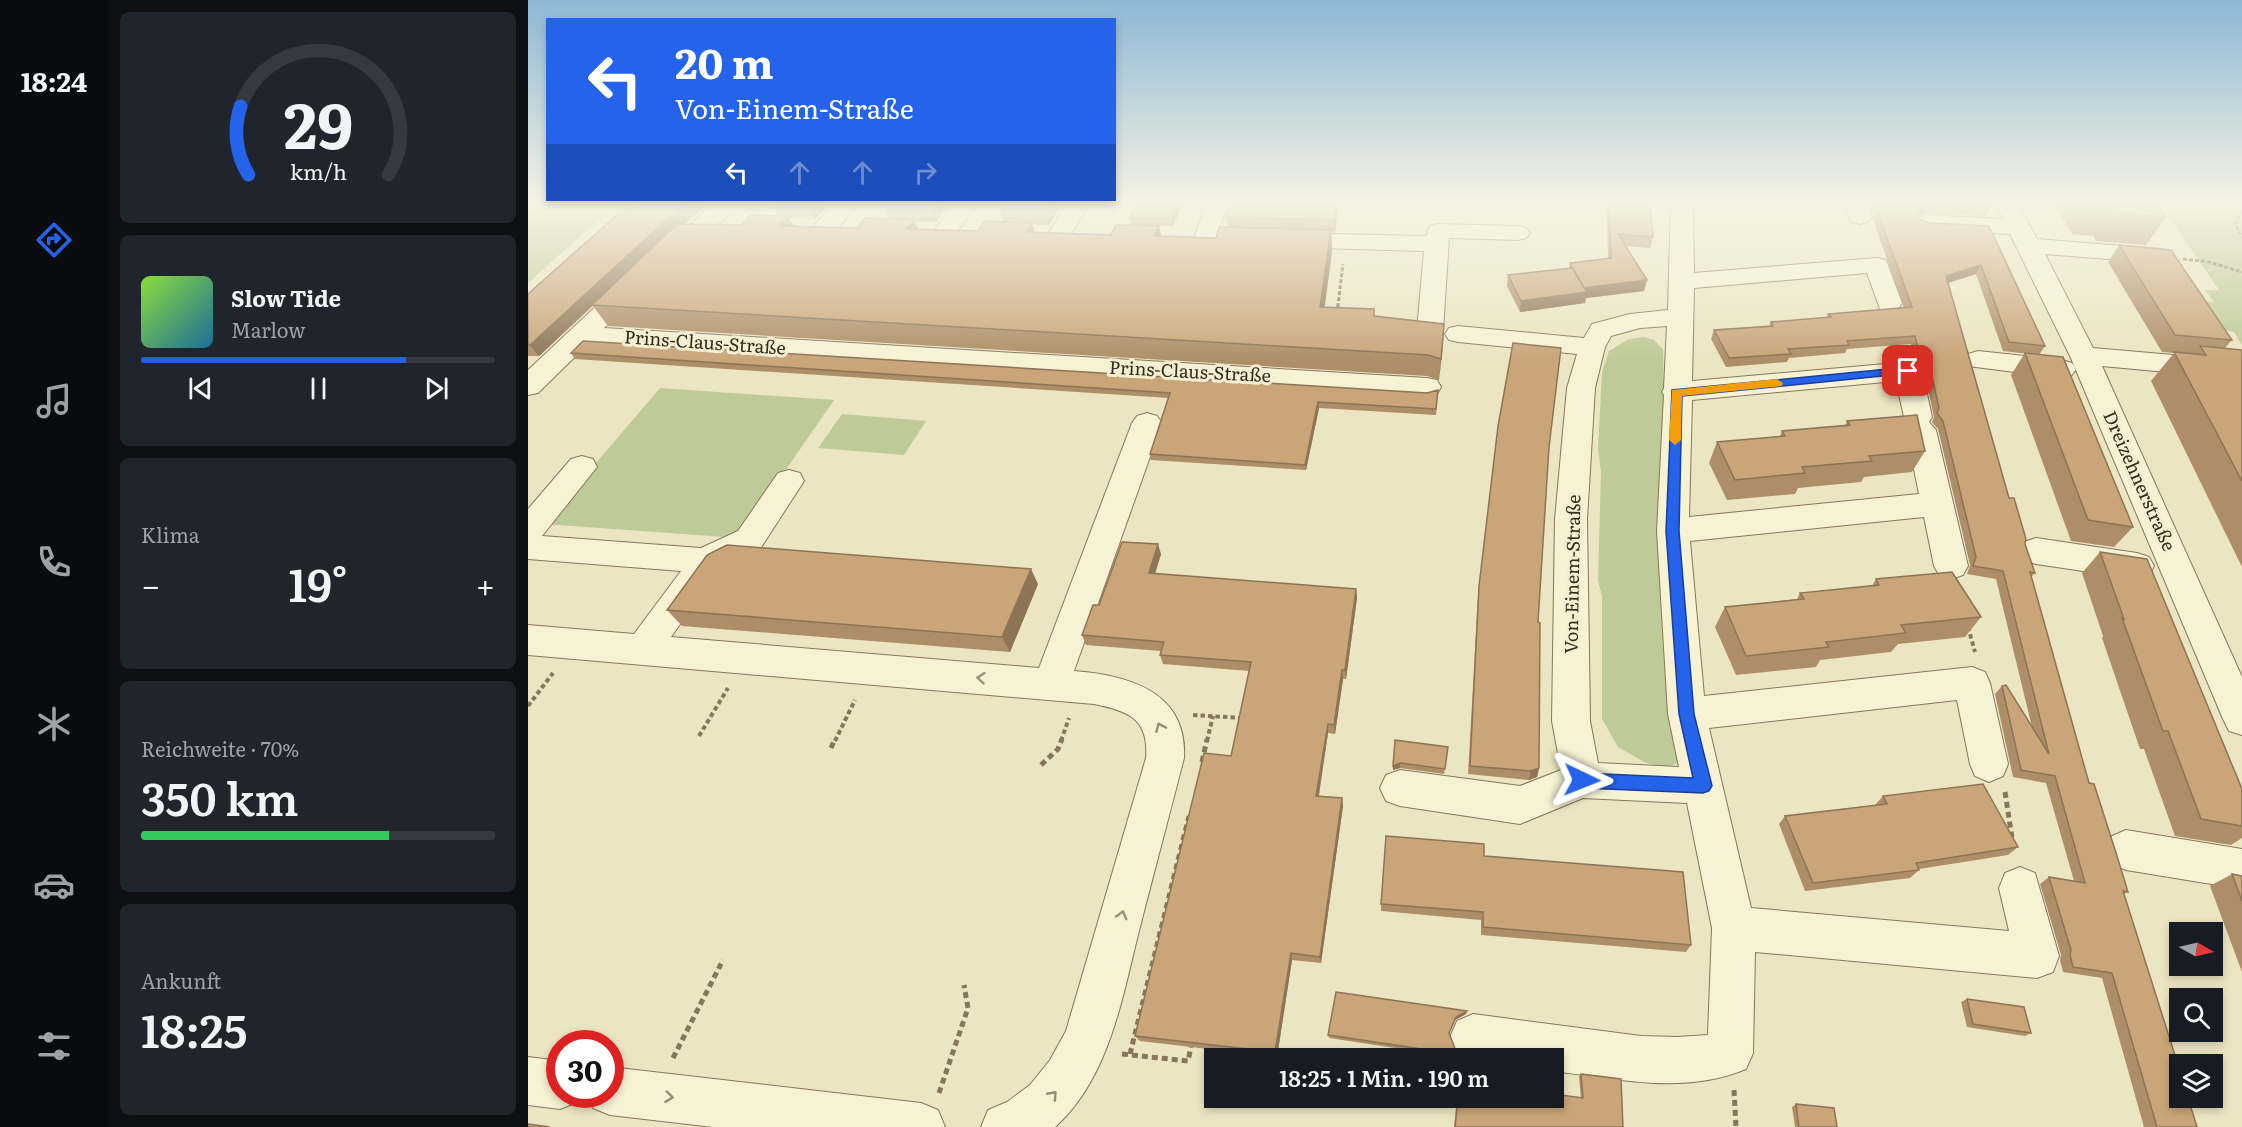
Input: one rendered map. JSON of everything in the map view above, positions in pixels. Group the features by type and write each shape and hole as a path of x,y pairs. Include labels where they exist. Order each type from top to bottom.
{"street":[{"path":"1430,330 1436,257"},
{"path":"1473,1038 1646,1060 1690,1061 1711,1059 1730,1053 1734,928 1687,714 1672,531 1682,257"},
{"name":"Dreizehnerstraße","path":"2033,257 2087,364 2242,718"},
{"path":"2153,257 2173,261"},
{"path":"2170,257 2173,261"},
{"path":"1682,282 1877,265 1890,303"},
{"name":"Prins-Claus-Straße","path":"528,386 648,269"},
{"name":"Von-Einem-Straße","path":"1582,780 1571,721 1571,519 1581,388 1592,347 1601,330 1626,321 1658,316 1680,319"},
{"path":"1458,334 1592,347"},
{"name":"Prins-Claus-Straße","path":"580,335 1427,387"},
{"path":"1978,360 2242,370"},
{"path":"1676,392 1908,371 1951,566"},
{"path":"1051,684 1147,423"},
{"path":"528,530 560,498 582,467"},
{"path":"643,649 707,560 749,540 781,488"},
{"path":"1672,531 1938,504"},
{"path":"528,548 694,559"},
{"path":"2036,551 2178,571"},
{"path":"528,640 1051,684 1120,693 1140,702 1150,711 1163,730 1165,758 1095,1016 1075,1065 1054,1094 1028,1117 1005,1127"},
{"path":"1687,714 1972,683 1989,764"},
{"path":"1400,788 1520,805 1582,780 1703,786"},
{"path":"2126,850 2242,869"},
{"path":"1734,928 2037,956 2020,888"},
{"path":"528,1081 546,1083"},
{"path":"632,1093 908,1121"}],"path":[{"path":"1336,318 1344,257"},
{"path":"2173,261 2209,262 2242,272"},
{"path":"1951,566 1978,661 1972,683"},
{"path":"1150,711 1243,718"},
{"path":"1199,773 1213,716"},
{"path":"1989,764 2003,782 2020,888"},
{"path":"1130,1054 1191,807"},
{"path":"632,1093 723,960"},
{"path":"908,1121 968,1008 964,984"},
{"path":"1082,1049 1188,1061 1191,1047"},
{"path":"1736,1107 1736,1127"}],"green space":[{"path":"528,257 557,257 528,283"},
{"path":"2196,257 2242,257 2242,345 2234,332 2198,324 2182,299 2214,302 2205,290 2219,290"},
{"path":"1644,337 1654,340 1663,349 1665,461 1682,761 1667,767 1646,763 1618,747 1602,719 1602,596 1598,581 1601,472 1598,449 1602,372 1609,351 1629,339"},
{"path":"660,388 834,400 739,538 544,524"},
{"path":"842,414 926,421 904,455 818,448"}],"building":[{"path":"570,257 626,257 530,345 528,345 528,294"},
{"path":"643,257 1327,257 1320,307 1374,309 1374,316 1444,324 1441,359 1428,355 592,305"},
{"path":"1632,257 1647,280 1584,288 1570,263"},
{"path":"1894,257 2003,257 2045,346 2009,342 1981,265 1946,276 2009,498 2014,498 2026,539 2025,544 2035,573 2030,572 2089,783 2094,784 2117,856 2128,892 2123,891 2175,1054 2169,1054 2169,1108 2191,1108 2197,1127 2157,1127 2112,973 2073,967 2071,950 2049,877 2085,883 2055,776 2021,770 2002,686 2006,685 2049,754 2003,571 1973,566 1976,557 1943,421 1937,413 1939,408 1929,362 1925,355 1919,353 1915,336 1847,341 1849,345 1788,349 1791,354 1729,358 1714,330 1773,326 1771,322 1831,317 1828,314 1912,307"},
{"path":"2126,257 2175,257 2232,340 2175,335"},
{"path":"1572,268 1587,292 1521,301 1508,275"},
{"path":"583,341 1427,393 1438,390 1436,409 1318,402 1305,465 1150,454 1170,393 571,353"},
{"path":"1513,343 1561,348 1549,447 1538,622 1540,623 1539,768 1531,771 1470,766 1479,586 1498,426"},
{"path":"2200,346 2242,350 2242,481 2174,352 2206,355"},
{"path":"2025,353 2063,357 2133,527 2088,520"},
{"path":"1917,415 1925,451 1869,456 1872,461 1802,467 1805,473 1735,480 1717,442 1785,436 1782,431 1850,425 1847,421"},
{"path":"1122,542 1158,544 1149,573 1356,589 1345,670 1342,670 1334,725 1328,724 1316,796 1342,798 1320,957 1291,953 1276,1048 1240,1048 1135,1036 1204,753 1231,756 1251,662 1160,655 1164,642 1082,635 1093,605 1099,605"},
{"path":"727,545 1031,569 1002,637 667,610 707,555"},
{"path":"2100,552 2147,559 2242,789 2242,826 2201,819 2168,731 2163,731"},
{"path":"1952,572 1981,617 1901,625 1906,633 1826,642 1829,647 1746,656 1725,607 1804,599 1800,593 1879,585 1876,579"},
{"path":"1395,740 1448,747 1445,769 1400,763 1393,766"},
{"path":"1983,784 2018,847 1916,863 1919,870 1813,883 1785,816 1887,804 1883,796"},
{"path":"1386,836 1484,844 1484,856 1683,872 1691,945 1483,927 1483,912 1381,904"},
{"path":"2232,874 2242,876 2242,901"},
{"path":"1336,992 1467,1011 1456,1017 1449,1033 1455,1048 1415,1048 1328,1035"},
{"path":"1967,999 2024,1007 2031,1033 1973,1024"},
{"path":"1581,1074 1621,1079 1623,1127 1455,1127 1457,1108 1564,1108 1564,1095 1583,1098"},
{"path":"1796,1104 1834,1108 1837,1127 1799,1127"},
{"path":"528,1124 550,1127 528,1127"}],"slow traffic":[{"path":"1675,440 1676,392 1777,383"}],"route":[{"path":"1582,780 1703,786 1687,714 1672,531 1676,392 1908,371"}]}
